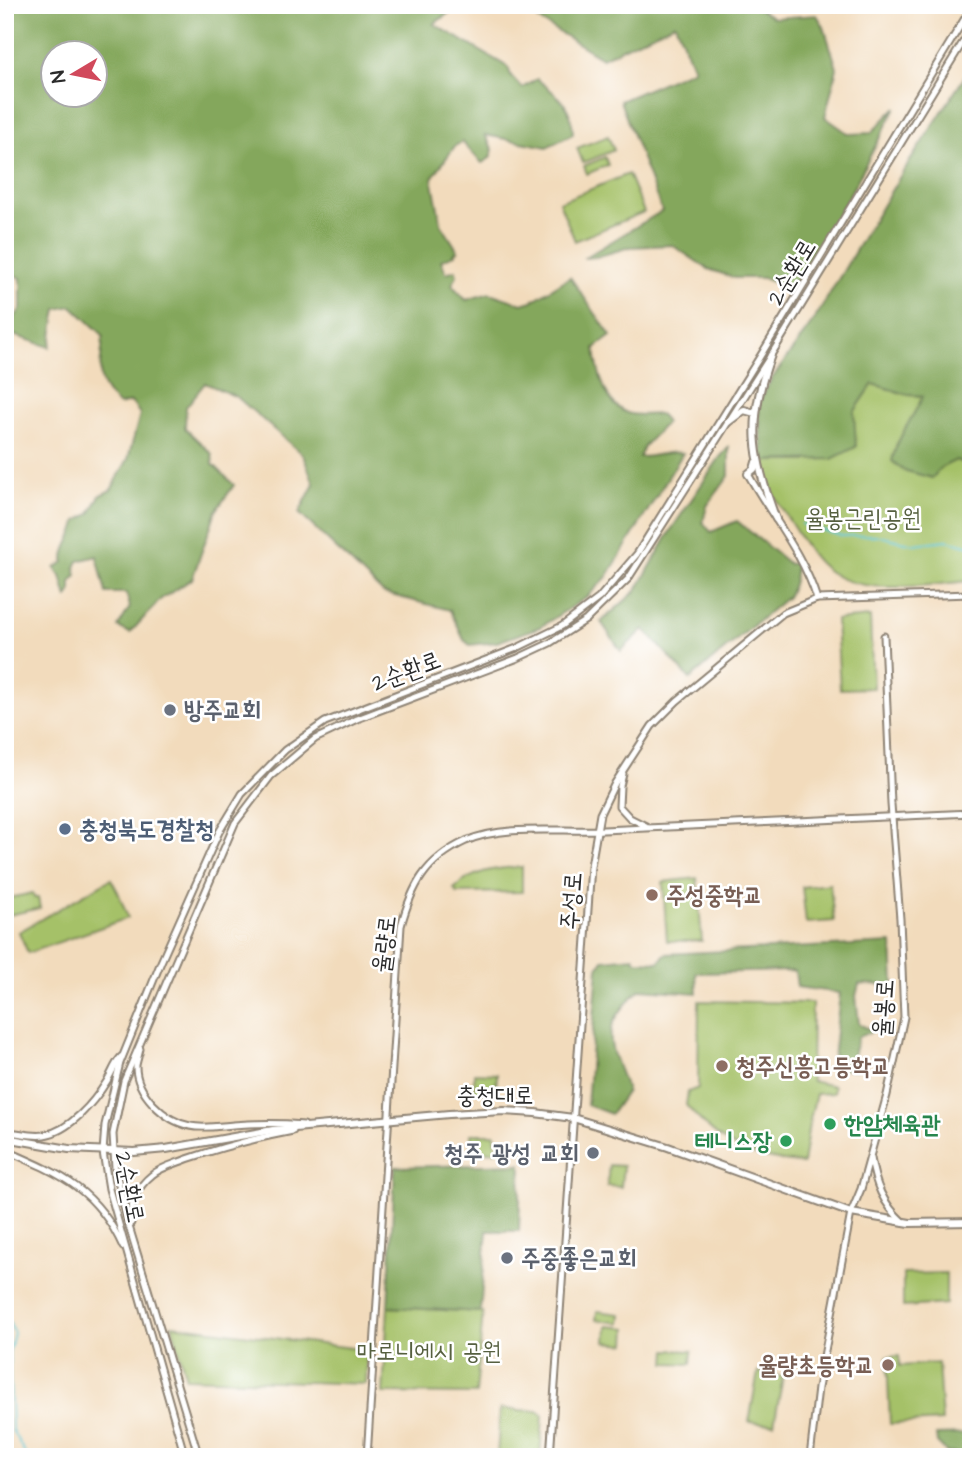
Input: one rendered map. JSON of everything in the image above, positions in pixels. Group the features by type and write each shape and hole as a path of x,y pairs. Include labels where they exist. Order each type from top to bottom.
{"main road":[{"path":"748,474 754,469 756,460 755,413 758,393 771,355"},
{"path":"728,422 744,410 755,413"},
{"path":"756,460 776,519"},
{"name":"충청대로","path":"5,1138 30,1144 113,1152 166,1149 230,1136 318,1126 504,1111 573,1118 684,1153 851,1213 903,1222 971,1222"}],"street":[{"name":"2순환로","path":"185,1457 109,1189 103,1152 111,1096 123,1055 219,832 242,794 285,750 308,733 335,718 517,648 562,626 599,598 627,568 761,355 971,8"},
{"name":"2순환로","path":"199,1457 114,1168 113,1134 121,1093 143,1035 235,823 271,776 327,732 519,658 563,636 586,620 615,593 639,565 971,29"},
{"path":"748,474 810,578 817,599"},
{"name":"주성로","path":"550,1457 591,866 596,830 605,803 652,726 677,701 783,612 817,599 971,594"},
{"name":"율봉로","path":"810,1457 818,1388 851,1213 871,1154 904,1017 884,636"},
{"path":"626,765 620,786 619,806 630,818 649,828"},
{"name":"율량로","path":"367,1457 401,926 410,894 422,874 440,856 463,842 493,832 649,828 971,813"},
{"path":"143,1035 136,1066 138,1078 150,1101 166,1115 188,1126 203,1128 278,1123 318,1126"},
{"path":"5,1132 36,1136 48,1135 62,1128 79,1116 123,1055"},
{"path":"133,1237 130,1212 134,1197 148,1177 159,1169 224,1146 318,1126"},
{"path":"5,1150 72,1182 109,1219 130,1263"},
{"path":"871,1154 873,1170 883,1199 903,1222"}],"green space":[{"path":"5,5 460,5 434,24 508,67 511,76 522,88 537,79 558,96 567,108 573,134 547,147 485,135 493,150 490,158 482,163 462,142 455,146 432,178 441,224 458,251 455,255 441,260 446,273 455,270 457,275 452,285 466,300 490,293 522,304 532,301 570,277 611,336 595,348 600,377 609,396 622,410 634,415 660,414 666,423 645,445 639,457 683,453 607,577 587,597 540,627 497,642 470,645 464,640 450,610 383,593 299,513 314,484 303,455 237,397 205,383 186,407 185,428 212,454 213,464 234,485 216,511 192,579 161,599 130,633 118,627 130,607 126,593 106,593 97,556 78,561 75,567 77,575 71,582 71,593 67,598 61,576 55,568 64,562 65,551 77,521 90,514 100,495 111,490 128,459 140,414 131,402 119,405 105,389 100,373 103,335 72,306 57,309 50,347 10,334 13,319 21,309 21,278 5,271"},
{"path":"529,5 752,5 774,18 817,15 824,27 837,68 825,117 849,134 871,133 896,107 804,274 788,288 763,278 735,278 708,269 672,245 630,247 584,258 662,211 620,101 694,69 675,23 602,58 539,20"},
{"path":"971,67 971,465 956,460 942,467 932,478 903,470 892,461 901,436 923,396 909,395 873,384 854,412 856,447 832,459 763,461 758,404 771,380 814,320 897,181"},
{"path":"608,136 614,150 583,163 577,148"},
{"path":"605,157 608,165 587,174 584,166"},
{"path":"628,174 644,212 575,241 559,202"},
{"name":"율봉근린공원","path":"873,384 908,395 923,396 913,419 896,445 942,467 956,460 971,465 971,581 881,587 847,581 826,569 815,558 774,495 763,461 807,461 854,412"},
{"path":"729,447 729,476 707,506 703,522 711,532 737,521 789,564 795,563 795,577 787,597 690,679 644,629 621,651 601,622 637,590 671,530"},
{"path":"870,617 873,688 840,689 836,620"},
{"path":"522,867 522,892 457,893 454,889 477,874 495,869"},
{"path":"697,878 702,941 667,941 663,882"},
{"path":"111,879 128,918 28,953 19,932"},
{"path":"830,884 834,921 806,923 802,887"},
{"path":"33,893 34,898 38,898 40,908 9,915 5,899"},
{"path":"892,943 894,985 859,984 856,996 859,1024 873,1031 858,1037 851,1063 856,1070 832,1069 840,993 797,987 795,971 696,973 697,993 640,989 627,1003 612,1026 611,1036 615,1059 627,1091 611,1114 587,1105 598,968 603,960 634,957 636,961 659,962 665,954"},
{"path":"699,1001 812,1003 811,1081 834,1086 833,1093 816,1094 803,1164 766,1158 738,1148 713,1132 686,1105 688,1092 698,1088"},
{"path":"474,1073 497,1074 496,1092 474,1092"},
{"path":"471,1134 495,1134 496,1151 472,1152"},
{"path":"521,1164 519,1231 487,1231 480,1312 388,1307 395,1167"},
{"path":"609,1165 623,1166 621,1187 607,1186"},
{"path":"946,1273 946,1304 903,1307 903,1274"},
{"name":"마로니에시 공원","path":"388,1307 483,1312 476,1394 383,1393"},
{"path":"597,1311 621,1314 620,1323 596,1320"},
{"path":"172,1325 367,1350 366,1384 186,1378"},
{"path":"607,1326 627,1328 626,1344 606,1342"},
{"path":"667,1350 692,1351 691,1364 666,1363"},
{"path":"899,1356 900,1366 938,1363 942,1421 890,1424 887,1357"},
{"path":"758,1372 783,1377 774,1424 749,1422"},
{"path":"500,1409 538,1411 543,1415 540,1457 497,1457"},
{"path":"971,1434 971,1455 947,1453 937,1443 936,1435"}],"waterway":[{"path":"801,524 842,536 875,535 914,544 947,540 971,546"},
{"path":"5,1313 14,1333 9,1353 12,1430 27,1457"}],"place":[{"name":"방주교회","path":"170,710"},
{"name":"충청북도경찰청","path":"65,829"},
{"name":"주성중학교","path":"652,895"},
{"name":"청주신흥고등학교","path":"722,1066"},
{"name":"한암체육관","path":"830,1124"},
{"name":"테니스장","path":"786,1141"},
{"name":"청주 광성 교회","path":"593,1153"},
{"name":"주중좋은교회","path":"507,1258"},
{"name":"율량초등학교","path":"888,1365"}]}
